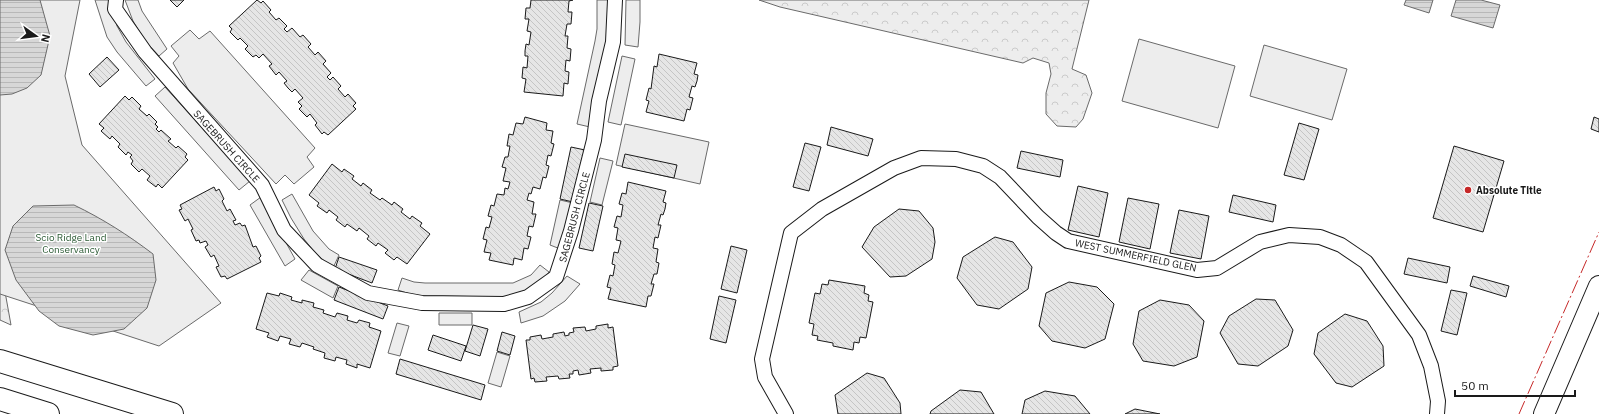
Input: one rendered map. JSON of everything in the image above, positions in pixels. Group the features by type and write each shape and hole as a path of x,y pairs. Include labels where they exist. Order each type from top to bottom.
{"highway":[{"path":"0,361 172,414"},
{"path":"0,399 48,414"}],"main road":[{"path":"1544,414 1599,286"}],"street":[{"name":"SAGEBRUSH CIRCLE","path":"116,0 115,9 145,52 262,185 284,230 317,265 368,293 422,303 504,304 528,297 556,277 571,231 594,140 599,101 613,42 615,0"},
{"name":"WEST SUMMERFIELD GLEN","path":"786,414 779,405 766,377 762,359 790,233 822,209 894,168 921,158 956,159 983,166 1000,177 1038,217 1056,233 1068,241 1197,270 1217,268 1260,242 1289,235 1320,237 1341,246 1366,262 1419,336 1431,366 1438,401 1437,414"}],"green space":[{"path":"759,0 1089,0 1072,69 1086,75 1092,93 1083,119 1076,127 1057,126 1046,114 1046,93 1051,74 1049,63 1033,58 1023,63 780,7"},
{"path":"0,264 11,325 0,320"}],"shaded area":[{"name":"Scio Ridge Land Conservancy","path":"0,0 80,0 65,76 82,145 221,303 159,346 0,294"},
{"path":"0,0 40,0 50,36 41,75 27,88 12,94 0,95"},
{"path":"95,0 110,0 117,26 126,42 155,79 146,86 117,52 107,37"},
{"path":"125,0 138,0 142,11 167,49 159,56 146,42 133,21"},
{"path":"597,0 609,0 610,29 590,127 577,124 597,29"},
{"path":"626,0 640,0 638,47 625,45"},
{"path":"1406,0 1433,0 1429,13 1404,5"},
{"path":"1456,0 1481,0 1500,5 1493,28 1451,16"},
{"path":"190,30 199,39 210,31 315,148 307,157 314,167 294,184 285,175 276,184 188,89 173,63 179,56 171,46"},
{"path":"1139,39 1235,66 1218,128 1122,101"},
{"path":"1264,45 1347,69 1332,120 1250,96"},
{"path":"622,56 635,59 621,125 608,122"},
{"path":"165,87 250,181 239,190 155,96"},
{"path":"625,124 709,142 700,184 616,165"},
{"path":"600,158 613,161 602,205 590,202"},
{"path":"292,194 313,231 329,249 339,255 333,268 316,254 304,239 291,218 282,200"},
{"path":"261,197 295,259 285,266 250,205"},
{"path":"560,200 573,203 563,250 550,245"},
{"path":"74,205 115,228 153,254 156,280 147,308 124,329 93,335 59,326 39,311 16,280 5,250 13,226 33,206"},
{"path":"540,265 549,272 543,281 534,289 508,297 427,296 413,295 398,290 402,278 414,282 425,283 513,283 531,275"},
{"path":"309,270 338,286 333,298 301,280"},
{"path":"567,276 580,284 565,301 543,316 521,323 519,312 541,302 552,293"},
{"path":"439,313 472,313 472,325 439,325"},
{"path":"397,323 409,326 400,356 388,353"},
{"path":"497,352 510,356 501,387 488,383"}],"building":[{"path":"170,0 184,0 177,7"},
{"path":"257,0 261,3 263,1 271,10 269,12 276,20 279,18 287,26 284,29 287,32 292,28 300,37 303,35 311,44 308,47 315,55 318,52 326,61 323,64 331,73 327,77 330,80 333,77 341,86 338,89 345,97 348,94 356,103 353,106 356,109 328,135 324,132 322,134 315,125 317,123 310,114 307,117 299,109 302,106 298,102 303,98 295,89 292,92 288,88 284,83 287,81 279,72 276,75 269,66 272,64 263,54 259,58 256,55 253,57 245,49 248,46 240,38 238,40 230,32 232,29 229,26"},
{"path":"531,0 573,0 569,1 568,12 572,12 571,24 567,24 565,36 568,36 567,48 571,49 570,61 566,60 565,71 569,72 568,84 564,83 563,96 524,92 526,79 522,78 523,67 527,68 528,56 525,56 525,51 526,44 529,45 531,32 527,31 529,19 525,19 526,8 530,8"},
{"path":"659,54 697,63 694,74 698,75 697,81 695,87 692,86 689,97 693,98 690,110 687,109 684,121 646,112 649,101 646,100 649,88 651,89 654,66 657,67"},
{"path":"107,57 119,70 100,87 89,74"},
{"path":"125,96 129,100 132,97 141,106 139,109 147,116 149,114 157,122 155,124 158,127 156,129 159,132 161,130 171,139 168,141 176,148 178,146 187,154 185,157 188,160 162,188 158,184 156,187 147,180 150,176 142,169 139,172 131,164 133,161 130,157 132,155 128,152 126,155 118,147 120,144 112,136 110,139 101,131 104,128 99,124"},
{"path":"525,117 547,123 546,130 553,131 551,143 554,144 551,156 548,155 546,165 549,166 546,178 543,177 540,189 533,187 527,200 534,202 532,214 536,214 533,227 529,226 527,236 531,237 528,249 524,248 522,260 514,258 513,265 489,260 491,253 484,252 487,240 483,239 486,227 489,228 492,217 488,216 491,205 494,206 497,194 504,195 505,188 508,189 510,182 503,181 506,168 502,167 505,157 508,157 510,146 507,146 509,134 513,135 516,123 523,124"},
{"path":"1594,117 1599,119 1599,132 1591,129"},
{"path":"1299,123 1319,129 1304,180 1284,175"},
{"path":"831,127 873,139 868,156 827,145"},
{"path":"805,143 821,147 809,191 793,187"},
{"name":"Absolute Title","path":"1454,146 1504,161 1483,232 1433,218"},
{"path":"571,147 585,150 573,202 560,199"},
{"path":"1021,151 1063,160 1060,177 1017,168"},
{"path":"625,154 677,165 674,178 622,167"},
{"path":"332,164 342,172 344,169 354,176 352,179 361,186 363,183 372,190 370,193 380,200 382,198 392,205 394,202 403,209 401,212 410,219 412,216 422,223 420,226 430,234 407,264 397,257 394,260 385,253 388,250 378,243 376,246 367,239 369,236 359,228 357,231 347,224 345,227 336,220 338,217 329,210 327,213 317,206 319,203 309,195"},
{"path":"628,182 666,191 663,202 666,203 665,209 663,215 661,214 658,225 661,225 658,238 655,237 653,248 658,249 656,262 659,263 657,274 654,274 651,284 654,284 651,296 648,296 646,307 608,299 611,288 607,287 610,275 613,276 615,265 612,264 614,252 618,253 621,241 616,240 618,228 614,227 617,216 621,217 623,205 619,204 622,193 626,194"},
{"path":"1078,186 1108,193 1099,237 1068,230"},
{"path":"214,187 216,191 219,189 224,199 222,201 227,211 230,209 236,220 233,221 235,225 240,223 242,226 245,225 253,247 256,246 261,256 259,258 261,262 227,279 225,276 221,277 216,267 219,266 214,255 211,257 205,247 208,245 206,241 200,243 199,240 196,241 191,230 193,229 188,219 185,221 179,210 182,209 180,205"},
{"path":"1233,195 1276,205 1273,222 1229,212"},
{"path":"1128,198 1159,204 1150,249 1119,242"},
{"path":"589,203 603,206 593,251 579,248"},
{"path":"899,209 919,211 933,228 935,242 932,259 906,276 890,277 862,247 874,227"},
{"path":"1179,210 1209,216 1201,259 1170,253"},
{"path":"995,237 1013,242 1032,267 1028,289 999,309 977,305 957,278 963,257"},
{"path":"731,246 747,250 737,293 721,289"},
{"path":"339,257 377,270 372,283 335,269"},
{"path":"1408,258 1450,267 1447,283 1404,274"},
{"path":"1473,276 1509,286 1506,297 1470,286"},
{"path":"829,280 865,286 864,293 869,295 868,301 873,302 866,338 860,337 859,343 854,342 853,350 833,346 833,343 817,340 818,336 812,335 814,324 809,323 815,293 820,294 822,284 828,285"},
{"path":"1069,282 1097,287 1114,304 1105,339 1085,348 1052,341 1039,326 1046,293"},
{"path":"339,287 388,306 383,319 334,300"},
{"path":"1451,290 1467,293 1457,335 1441,331"},
{"path":"267,293 279,296 280,293 292,297 291,300 302,303 302,300 314,303 313,307 324,310 323,313 335,317 337,313 348,316 347,320 357,323 359,320 370,323 369,327 381,331 370,368 357,364 357,368 346,364 347,360 336,357 335,361 324,358 325,353 313,349 314,347 302,343 300,347 289,344 291,339 280,336 278,341 267,337 269,333 256,329"},
{"path":"719,296 736,300 726,343 710,339"},
{"path":"1256,299 1275,300 1293,330 1288,346 1258,366 1238,364 1220,333 1229,316"},
{"path":"1160,300 1189,305 1204,321 1197,357 1174,366 1143,361 1133,344 1139,311"},
{"path":"1345,314 1367,321 1383,346 1384,366 1352,387 1336,383 1314,354 1318,333"},
{"path":"608,324 608,328 613,327 618,366 613,367 613,370 601,371 601,368 590,369 591,373 579,375 578,370 573,371 573,374 569,374 570,378 559,379 558,376 546,377 547,381 535,382 534,378 531,379 526,340 530,340 530,337 541,335 542,339 553,337 553,334 564,332 565,336 574,332 573,328 585,327 586,331 596,329 596,326"},
{"path":"473,325 488,329 480,356 465,351"},
{"path":"502,332 515,336 510,355 497,351"},
{"path":"433,335 466,346 461,361 428,350"},
{"path":"400,359 485,385 481,400 396,374"},
{"path":"867,373 884,378 900,403 901,414 838,414 835,395"},
{"path":"960,390 981,392 994,414 930,414 931,411"},
{"path":"1045,391 1075,396 1090,414 1022,414 1025,400"},
{"path":"1135,409 1160,414 1125,414"}],"power":[{"path":"1519,414 1599,232"}],"place":[{"name":"Absolute Title","path":"1468,190"}]}
